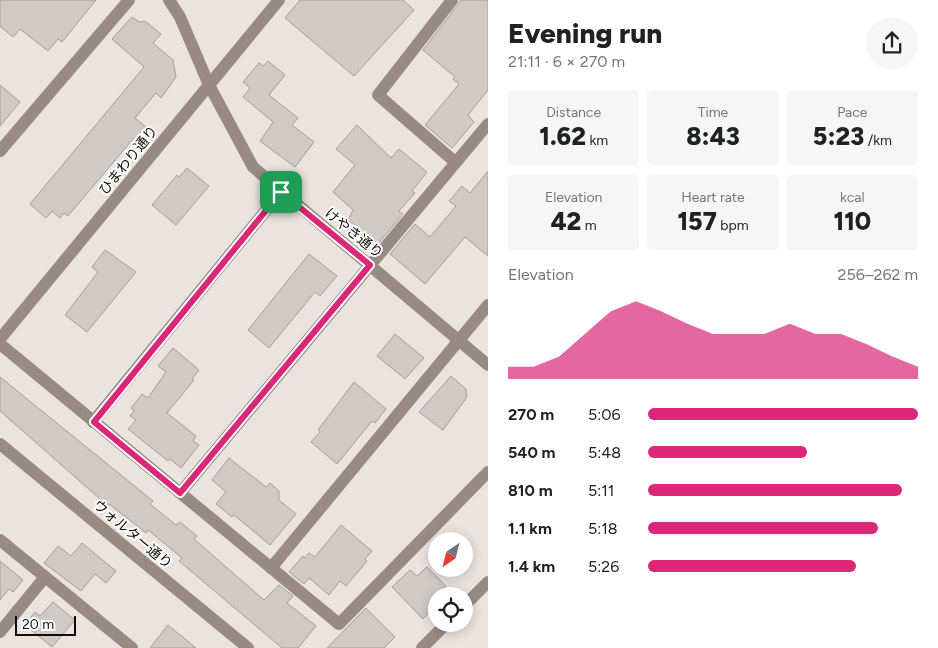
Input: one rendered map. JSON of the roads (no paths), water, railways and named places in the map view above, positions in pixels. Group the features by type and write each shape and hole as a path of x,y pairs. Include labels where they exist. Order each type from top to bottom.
{"street":[{"path":"0,151 129,0"},
{"name":"けやき通り","path":"168,0 180,17 209,85 253,167 488,364"},
{"name":"ひまわり通り","path":"0,339 279,0"},
{"path":"452,0 378,95 455,162"},
{"path":"180,493 488,124"},
{"path":"94,422 281,192"},
{"path":"271,568 488,305"},
{"path":"0,344 339,624 488,472"},
{"name":"ウォルター通り","path":"0,444 248,648"},
{"path":"0,540 132,648"},
{"path":"0,632 45,577"},
{"path":"473,597 488,582"},
{"path":"422,648 438,632"}]}
